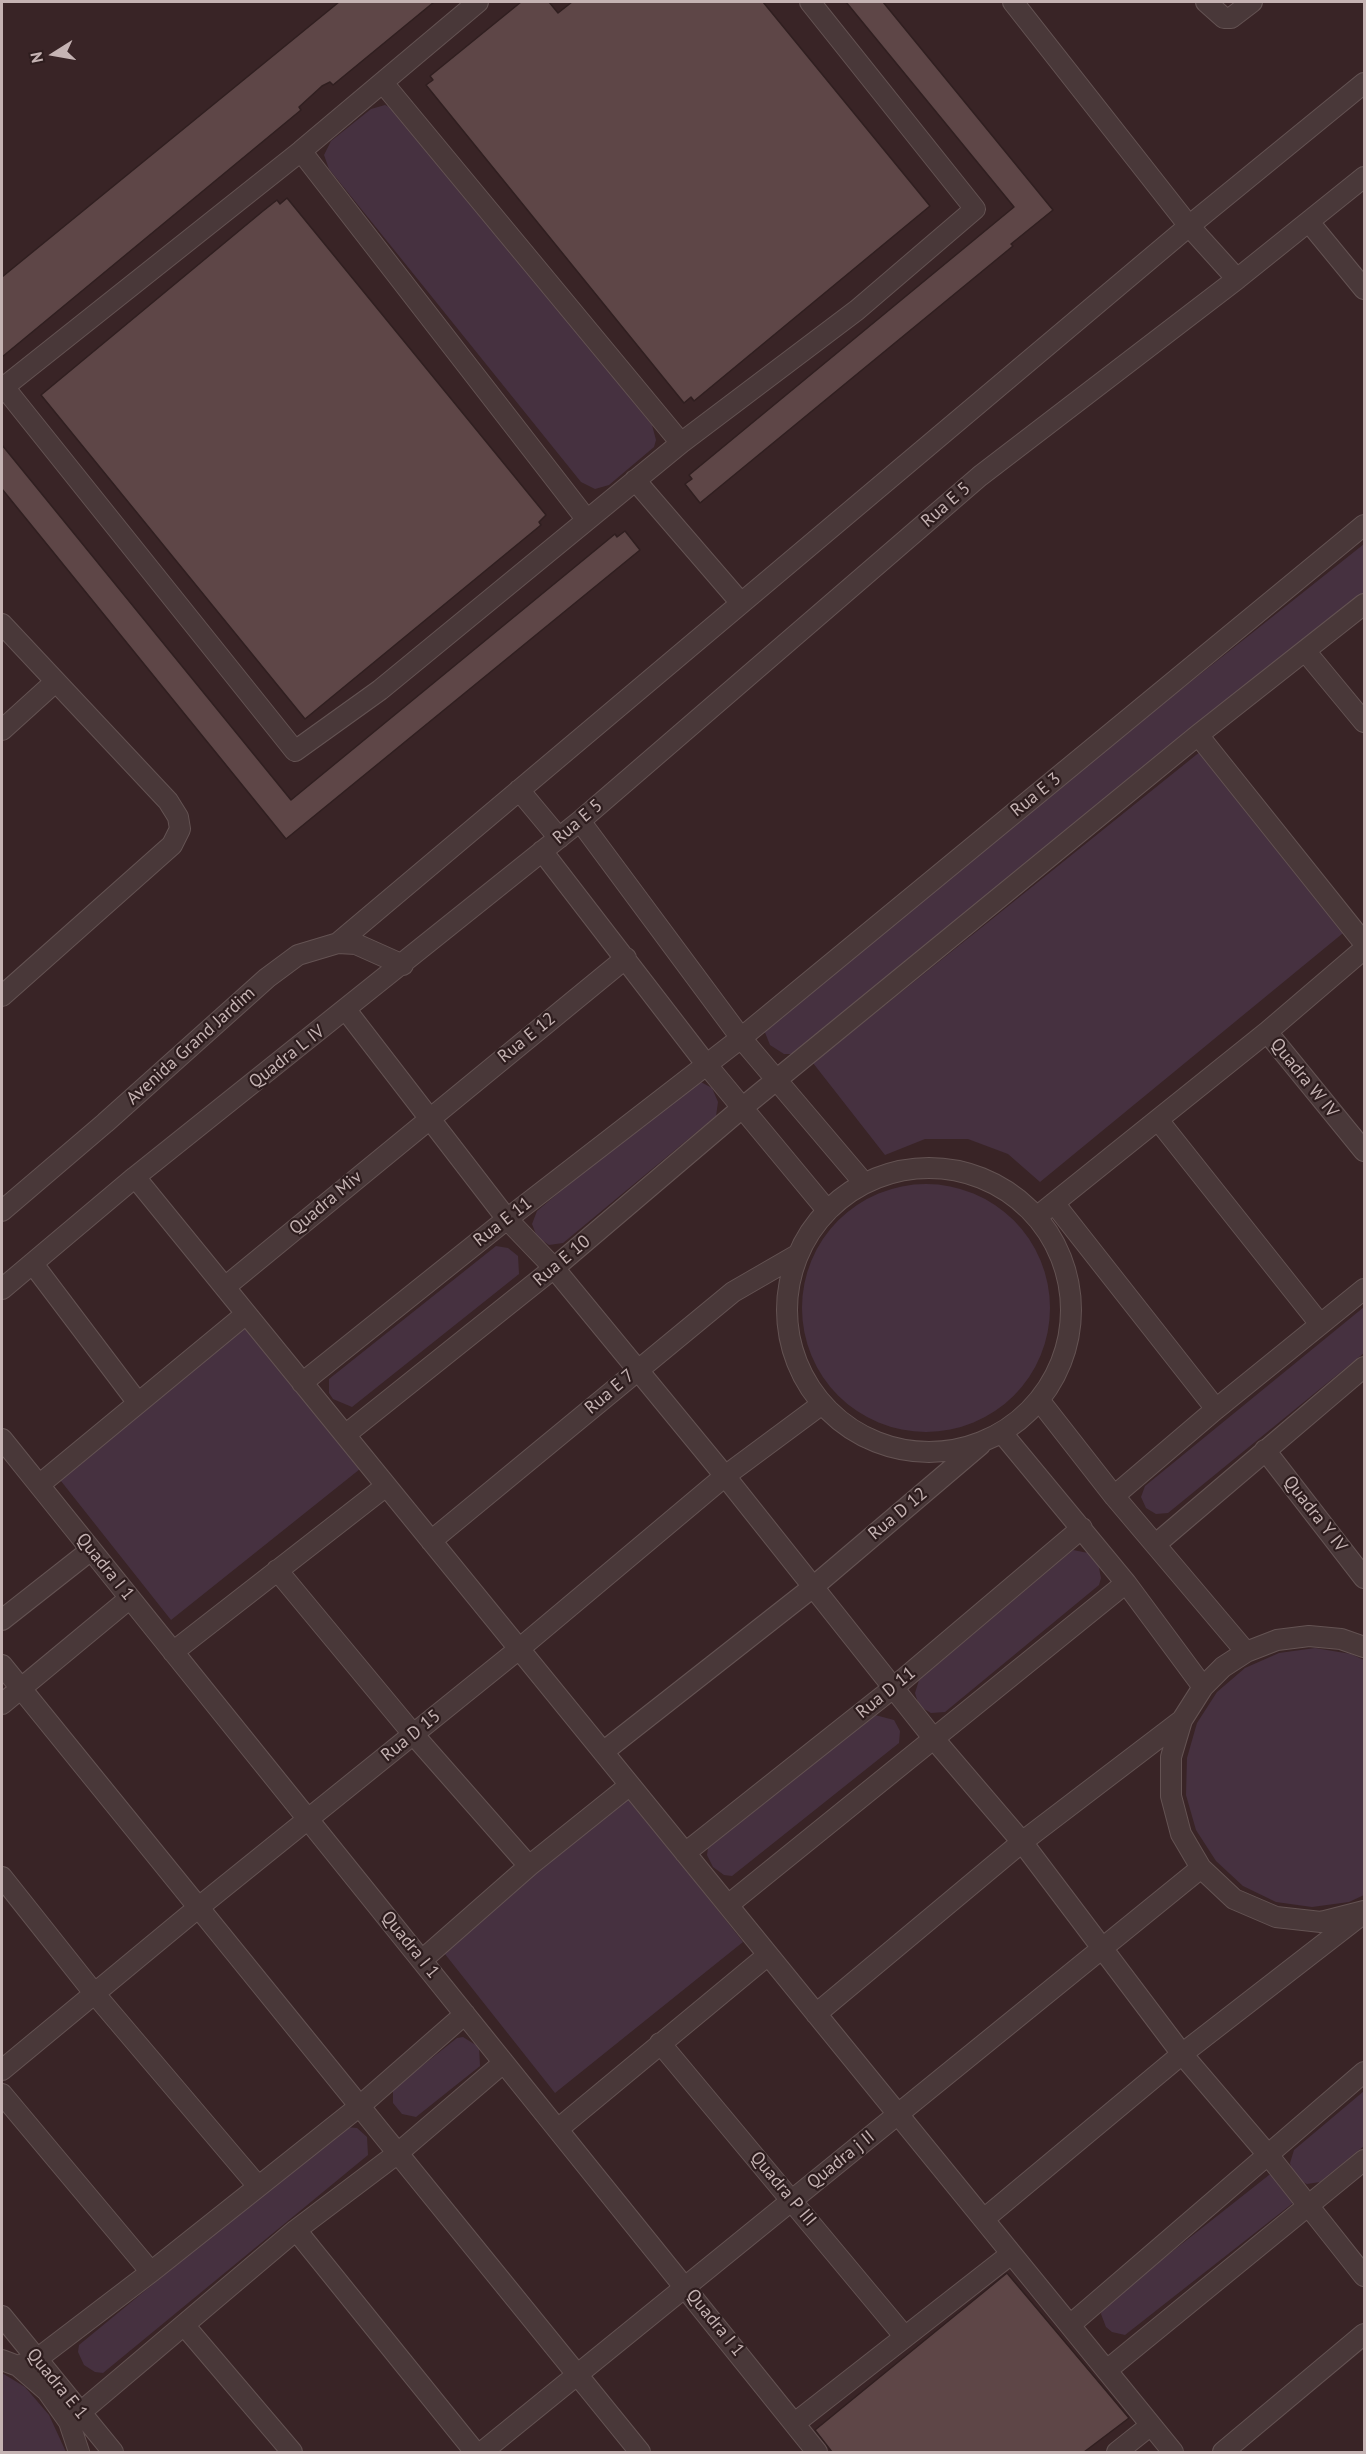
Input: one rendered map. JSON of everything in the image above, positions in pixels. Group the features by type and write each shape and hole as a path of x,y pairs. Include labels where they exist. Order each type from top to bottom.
{"street":[{"path":"478,2 301,151 4,387 295,751 380,690 681,443 857,310 975,209 810,2"},
{"path":"1013,2 1189,226 1237,279"},
{"path":"1206,2 1224,18 1231,18 1252,2"},
{"path":"384,83 681,443"},
{"path":"338,943 1189,226 1365,83"},
{"path":"301,151 587,520"},
{"name":"Rua E 5","path":"542,851 580,821 980,476 1237,279 1365,177"},
{"path":"1309,222 1365,289"},
{"path":"635,480 741,603"},
{"name":"Rua E 3","path":"706,1064 741,1038 1365,525"},
{"name":"Rua E 10","path":"345,1435 554,1268 742,1108 1198,735 1365,604"},
{"path":"2,624 54,683 168,801 178,817 180,829 172,845 2,996"},
{"path":"1306,652 1365,722"},
{"path":"2,730 54,683"},
{"path":"1198,735 1365,943"},
{"path":"519,790 559,838"},
{"path":"580,821 741,1038 776,1082 864,1182"},
{"path":"542,851 706,1064 827,1210"},
{"name":"Quadra L IV","path":"2,1289 135,1177 542,851"},
{"name":"Avenida Grand Jardim","path":"2,1210 105,1123 267,978 298,955 338,943 357,944 403,964"},
{"path":"1046,1209 1267,1032 1365,949"},
{"name":"Rua E 12","path":"427,1118 626,958"},
{"path":"346,1010 507,1219 554,1268 725,1476 934,1739 1022,1842 1182,2054 1269,2156 1365,2276"},
{"name":"Quadra W IV","path":"1267,1032 1365,1151"},
{"name":"Rua E 11","path":"302,1383 706,1064"},
{"name":"Quadra Miv","path":"225,1287 427,1118"},
{"path":"1158,1120 1320,1324"},
{"path":"1046,1209 1068,1285 1071,1316 1066,1346 1056,1374 1039,1400 1022,1418 1002,1433 984,1442 941,1453 896,1450 855,1433 822,1404 795,1359 786,1307 797,1255 827,1210 864,1182 903,1169 943,1168 982,1178 1046,1209 1216,1409"},
{"path":"135,1177 1173,2452"},
{"name":"Rua E 7","path":"431,1540 733,1292 797,1255"},
{"path":"33,1264 138,1403"},
{"path":"1114,1496 1216,1409 1365,1289"},
{"path":"39,1485 246,1314"},
{"path":"1156,1544 1265,1450 1363,1372"},
{"path":"1039,1400 1114,1496 1246,1652"},
{"name":"Rua D 15","path":"2,2070 199,1907 519,1649 725,1476 822,1404"},
{"path":"1002,1433 1126,1583 1203,1687"},
{"name":"Quadra I 1","path":"2,1439 422,1960 502,2064 558,2129 817,2452"},
{"name":"Rua D 12","path":"603,1752 813,1587 984,1442"},
{"name":"Quadra Y IV","path":"1265,1450 1365,1578"},
{"path":"173,1652 387,1486"},
{"name":"Rua D 11","path":"685,1853 893,1688 1082,1528"},
{"path":"2,1620 92,1550"},
{"path":"278,1570 413,1734 529,1866"},
{"path":"728,1905 1126,1583"},
{"path":"2,1704 130,1598"},
{"path":"1365,1647 1341,1639 1309,1636 1277,1640 1246,1652 1223,1667 1203,1687 1182,1720 1171,1757 1171,1796 1181,1834 1201,1868 1234,1899 1276,1917 1321,1922 1365,1912"},
{"path":"2,1665 640,2452"},
{"path":"816,2014 1022,1842 1182,1720"},
{"path":"422,1960 529,1866 630,1785"},
{"name":"Quadra j II","path":"482,2452 1201,1868"},
{"path":"2,1877 94,1993 257,2185"},
{"path":"984,2219 1182,2054 1365,1912"},
{"path":"558,2129 768,1955"},
{"path":"10,2363 36,2359 151,2272 257,2185 361,2105 465,2014"},
{"name":"Quadra P III","path":"660,2043 905,2337"},
{"path":"74,2417 296,2230 398,2153 502,2064"},
{"path":"1070,2325 1365,2072"},
{"path":"2,2094 151,2272"},
{"path":"1107,2370 1365,2160"},
{"path":"296,2230 475,2452"},
{"path":"795,2423 1011,2254"},
{"name":"Quadra E 1","path":"2,2316 36,2359 74,2417 113,2452"},
{"path":"184,2325 292,2452"},
{"path":"1223,2452 1365,2334"},
{"path":"10,2363 47,2391 74,2417 79,2452"},
{"path":"1117,2452 1151,2425"}],"shaded area":[{"path":"385,105 399,112 652,425 656,440 654,447 609,485 595,489 581,482 329,169 324,155 331,141 371,109"},
{"path":"1364,544 1364,599 792,1054 784,1054 770,1045 764,1030 764,1021"},
{"path":"1201,751 1348,929 1040,1182 1008,1154 968,1139 925,1139 885,1155 813,1063"},
{"path":"691,1081 699,1081 712,1088 718,1102 716,1116 563,1243 549,1245 537,1237 532,1224 537,1211"},
{"path":"914,1184 938,1184 962,1189 985,1198 1014,1220 1036,1249 1041,1260 1048,1284 1050,1308 1048,1332 1041,1356 1036,1367 1014,1396 985,1418 974,1423 938,1432 914,1432 890,1427 867,1418 847,1404 830,1387 816,1367 807,1344 802,1320 802,1296 807,1272 816,1249 830,1229 847,1212 867,1198 890,1189"},
{"path":"496,1246 508,1248 518,1256 519,1274 352,1407 333,1399 329,1393 329,1379"},
{"path":"1364,1307 1364,1353 1168,1513 1156,1514 1146,1508 1141,1497 1145,1486"},
{"path":"245,1325 360,1469 171,1620 57,1476"},
{"path":"1073,1550 1088,1553 1098,1563 1101,1578 1099,1585 945,1712 931,1713 919,1706 915,1693 919,1680"},
{"path":"1315,1648 1351,1654 1364,1660 1364,1895 1349,1902 1312,1907 1276,1902 1243,1886 1216,1861 1196,1830 1186,1795 1187,1758 1197,1723 1217,1692 1245,1668 1279,1653"},
{"path":"875,1715 894,1720 900,1731 899,1743 732,1876 724,1875 713,1867 707,1855 708,1848"},
{"path":"629,1798 743,1942 555,2093 441,1949"},
{"path":"463,2037 479,2047 480,2066 416,2117 402,2114 393,2103 393,2089 457,2038"},
{"path":"1364,2091 1364,2146 1320,2182 1307,2184 1300,2181 1290,2163 1294,2150"},
{"path":"344,2127 357,2128 367,2137 368,2155 103,2373 95,2372 84,2365 78,2352 79,2345"},
{"path":"1276,2174 1294,2197 1293,2203 1125,2335 1112,2332 1106,2327 1101,2314 1102,2307 1269,2175"},
{"path":"2,2373 25,2387 49,2415 66,2452 2,2452"}],"building":[{"path":"339,2 434,2 333,85 330,82 322,86 299,107 301,110 2,357 2,277"},
{"path":"521,2 549,2 558,13 572,2 763,2 930,206 694,401 691,397 684,403 426,85 433,80 430,76"},
{"path":"846,2 883,2 1053,210 1011,244 1013,246 700,503 685,484 692,479 689,475 1014,207"},
{"path":"287,198 546,515 539,522 541,525 305,719 41,395 263,211 277,200 280,204"},
{"path":"2,445 291,800 615,534 617,537 625,531 640,550 286,839 2,489"},
{"path":"1007,2273 1129,2418 1084,2452 832,2452 815,2430"}]}
